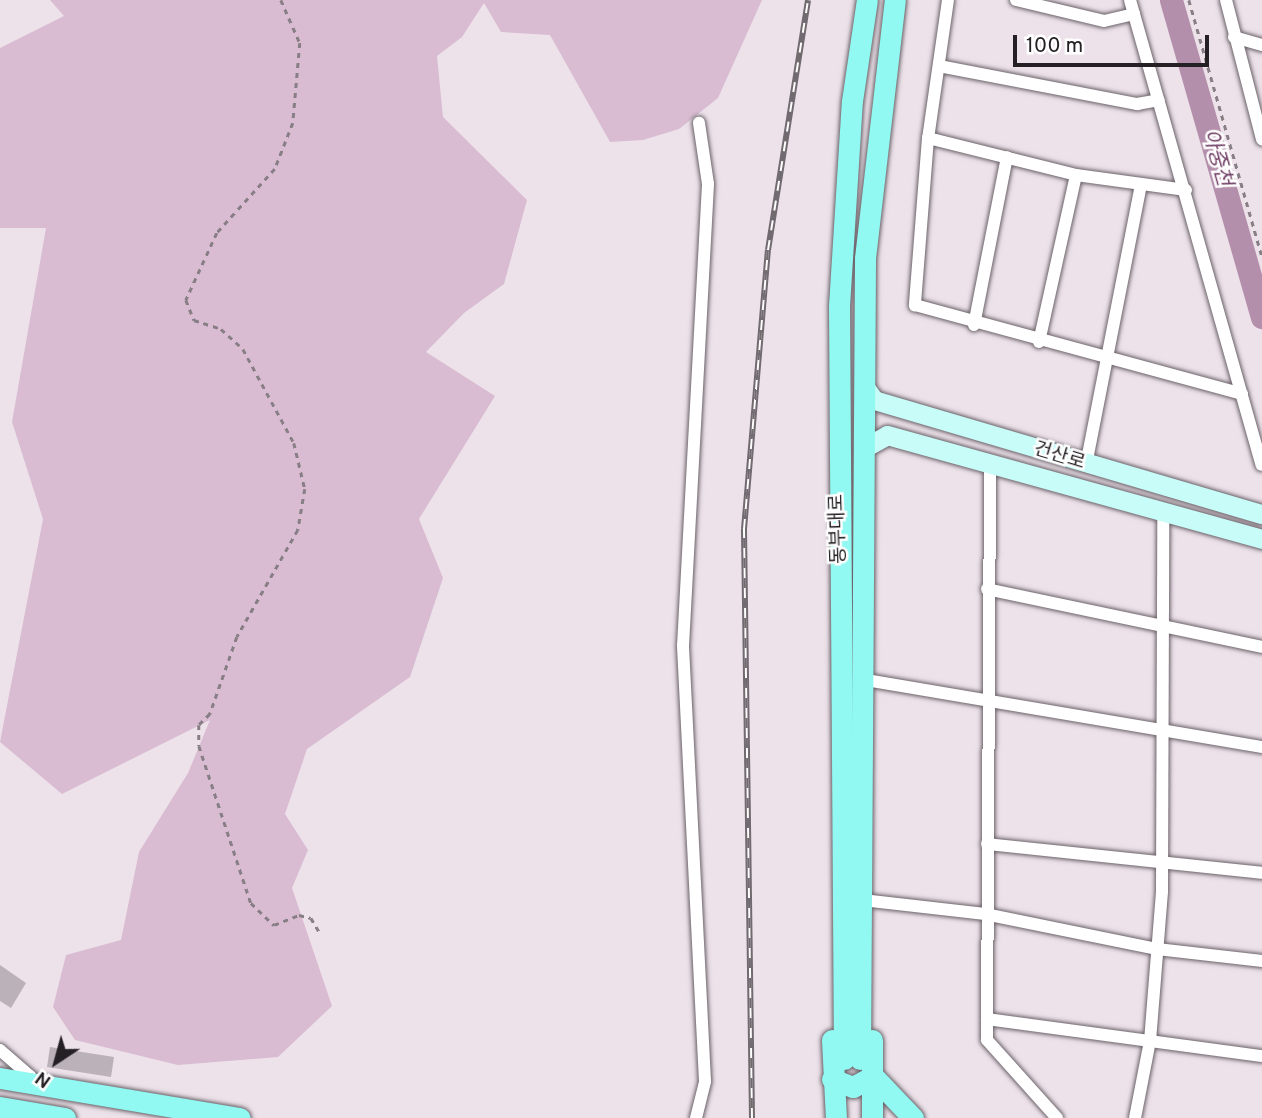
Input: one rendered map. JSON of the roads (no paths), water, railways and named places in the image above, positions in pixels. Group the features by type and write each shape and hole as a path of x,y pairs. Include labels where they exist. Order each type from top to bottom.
{"main road":[{"name":"동부대로","path":"867,0 843,202 838,493 859,1064 872,1118"},
{"name":"동부대로","path":"859,1064 865,258 895,0"},
{"path":"836,1118 832,1079 832,522 838,493"},
{"name":"동부대로","path":"859,1064 871,901 873,681 871,622 863,605"},
{"path":"832,1079 853,1087 859,1064"},
{"path":"859,1064 913,1118"},
{"path":"0,1078 240,1118"},
{"path":"0,1107 32,1115 65,1118"}],"street":[{"path":"948,0 928,138 915,305 974,325 1108,362 1242,394"},
{"path":"1016,0 1044,4 1104,21 1134,15"},
{"path":"1129,0 1186,190 1262,465"},
{"path":"1226,0 1262,139"},
{"path":"1234,37 1262,45"},
{"path":"939,66 1137,104 1159,100"},
{"path":"696,1118 705,1081 683,646 708,184 699,123"},
{"path":"928,138 1076,175 1186,190"},
{"path":"974,325 1007,157"},
{"path":"1039,342 1076,175"},
{"path":"1087,465 1142,185"},
{"name":"건산로","path":"864,386 874,400 1087,465 1262,514"},
{"name":"건산로","path":"864,448 887,435 990,466 1262,539"},
{"path":"990,466 985,914 987,1040 1057,1118"},
{"path":"1135,1118 1150,1041 1162,862 1163,513"},
{"path":"987,589 1262,647"},
{"path":"873,681 987,704 1262,747"},
{"path":"987,844 1262,873"},
{"path":"871,901 985,914 1157,949 1262,961"},
{"path":"987,1019 1262,1056"},
{"path":"0,1050 30,1076 28,1083"}],"waterway":[{"name":"아중천","path":"1171,0 1262,317"}],"railway":[{"path":"752,1118 744,529 768,250 808,0"}]}
